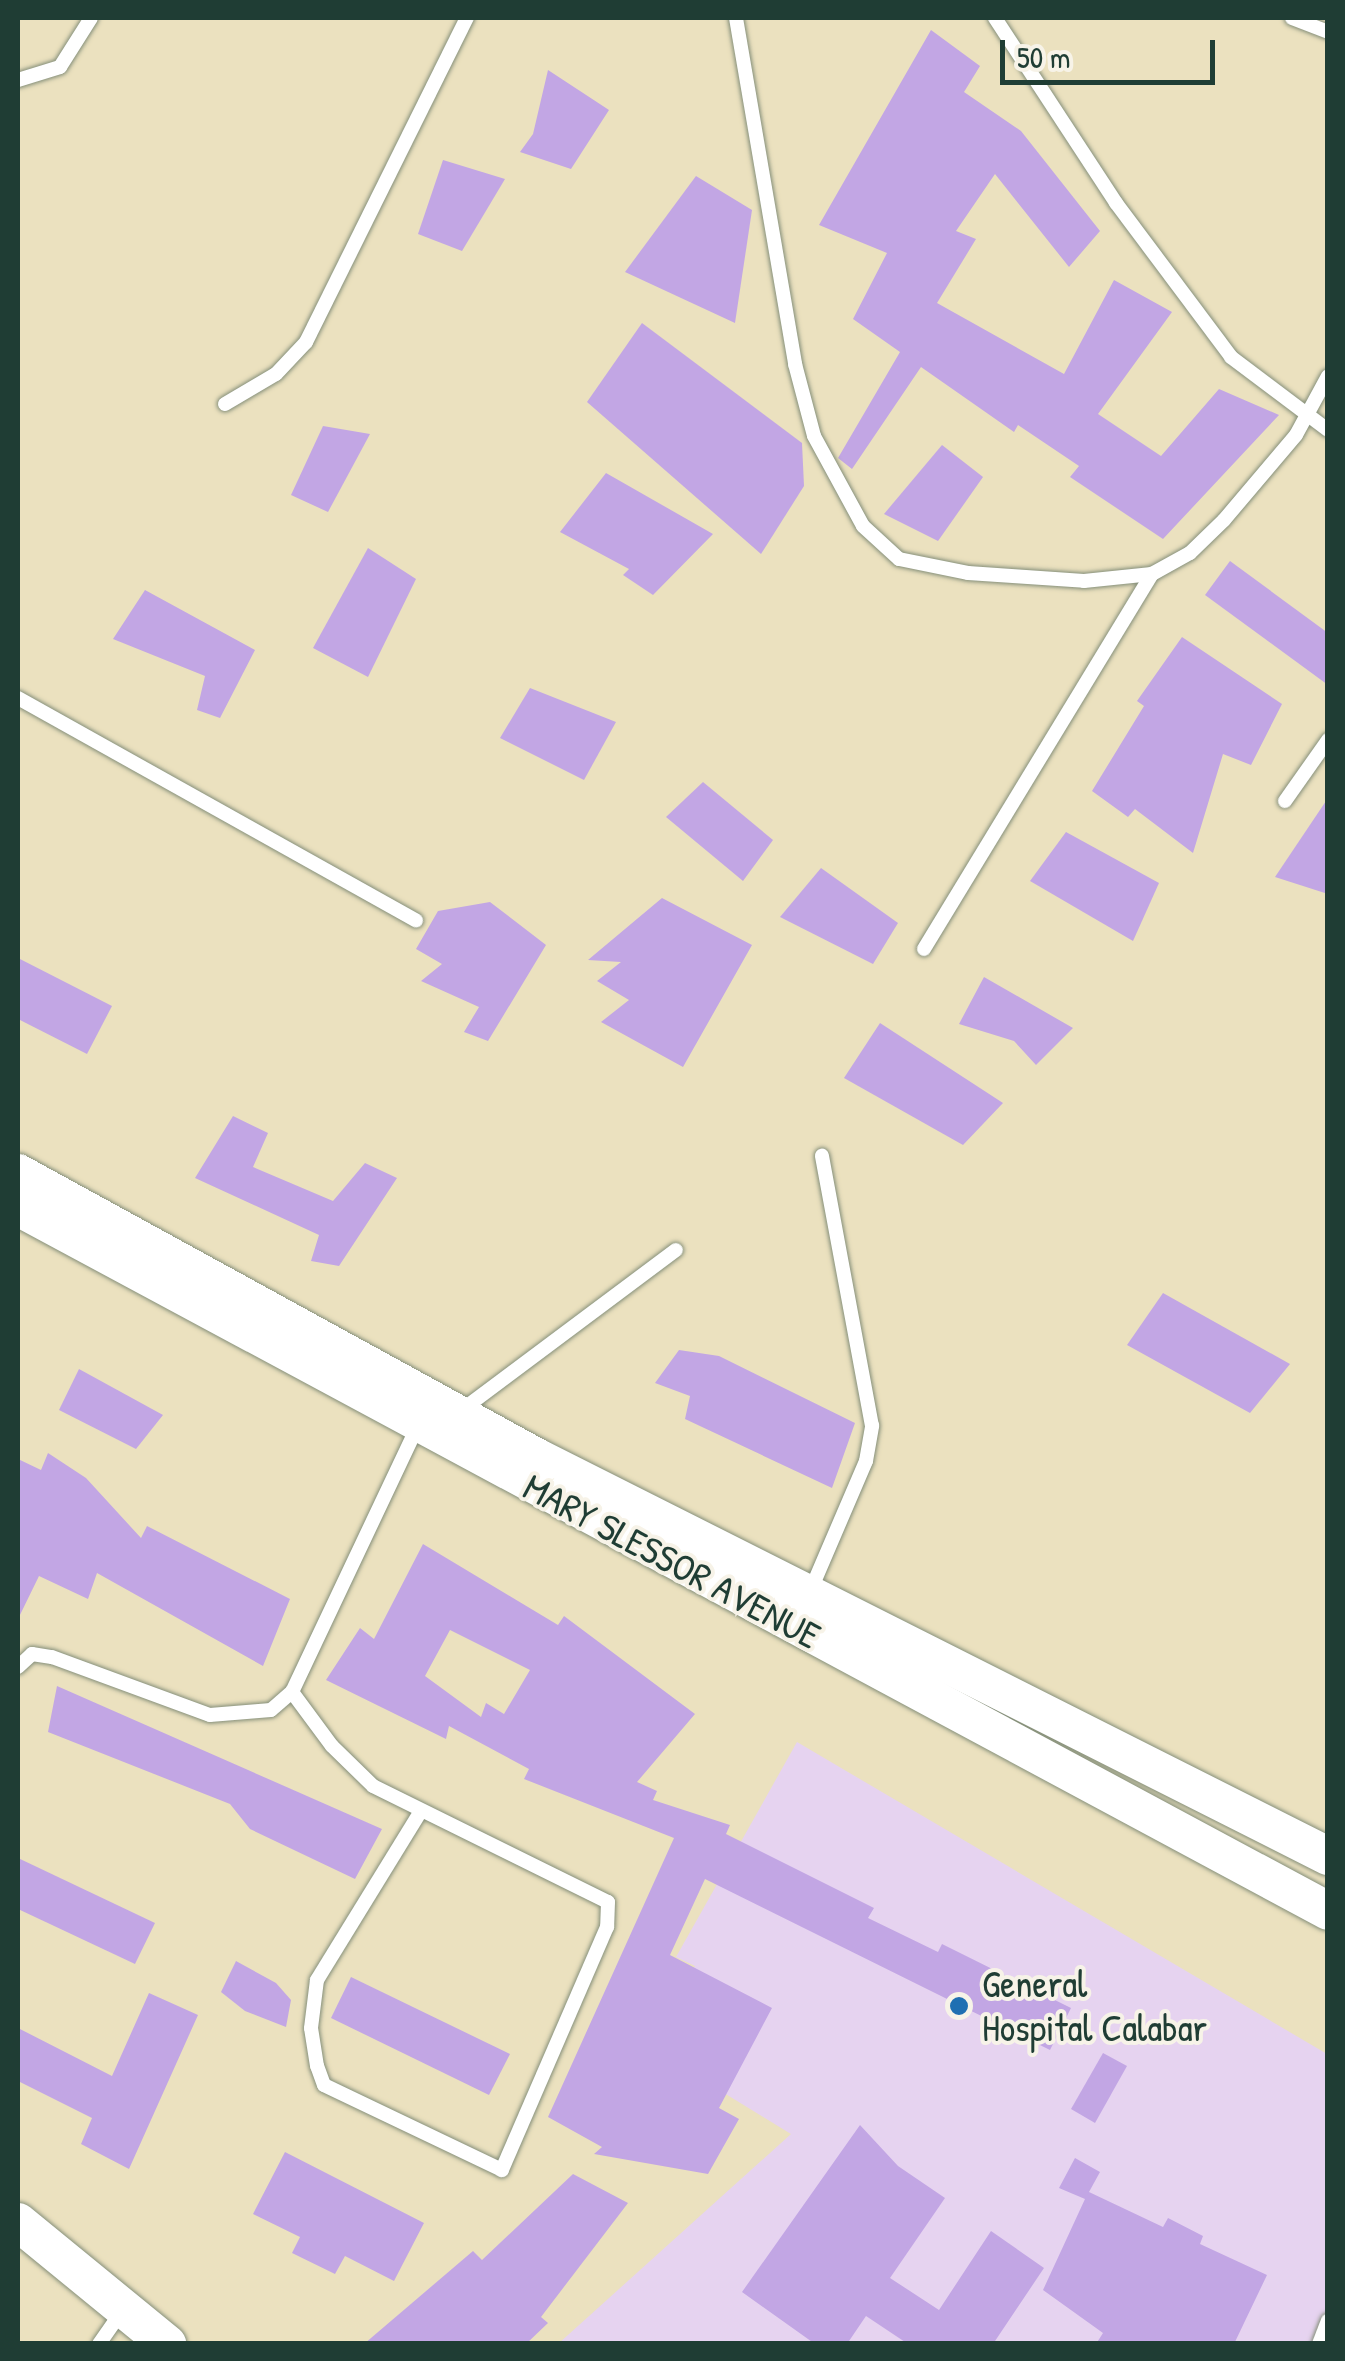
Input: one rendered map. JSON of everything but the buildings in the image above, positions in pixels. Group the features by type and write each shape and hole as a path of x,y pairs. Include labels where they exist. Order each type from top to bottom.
{"main road":[{"name":"MARY SLESSOR AVENUE","path":"18,1173 457,1414 808,1595 1323,1847"},
{"name":"MARY SLESSOR AVENUE","path":"18,1207 1328,1911"},
{"path":"18,2222 166,2344"}],"lane":[{"path":"18,80 60,68 91,18"},
{"path":"225,404 276,374 306,342 467,18"},
{"path":"736,18 795,364 814,436 863,526 899,559 968,573 1084,581 1152,574 1190,553 1224,520 1305,417 1328,376"},
{"path":"995,18 1116,203 1231,356 1305,417 1328,430"},
{"path":"1292,18 1328,32"},
{"path":"924,949 1152,574"},
{"path":"18,698 416,920"},
{"path":"18,714 35,707"},
{"path":"1285,801 1328,740"},
{"path":"808,1595 866,1461 872,1426 822,1156"},
{"path":"457,1414 676,1250"},
{"path":"18,1667 32,1654 52,1657 210,1715 256,1716 292,1692 418,1424"},
{"path":"292,1692 351,1766 419,1814 608,1902 611,1913 502,2170 324,2085 316,2066 311,2028 318,1980 419,1814"},
{"path":"99,2344 125,2308"},
{"path":"1319,2344 1328,2321"}],"shaded area":[{"name":"General Hospital Calabar","path":"797,1742 1327,2054 1327,2343 558,2344 791,2134 649,2047 695,1966 676,1957"}],"place":[{"name":"General Hospital Calabar","path":"959,2006"}]}
